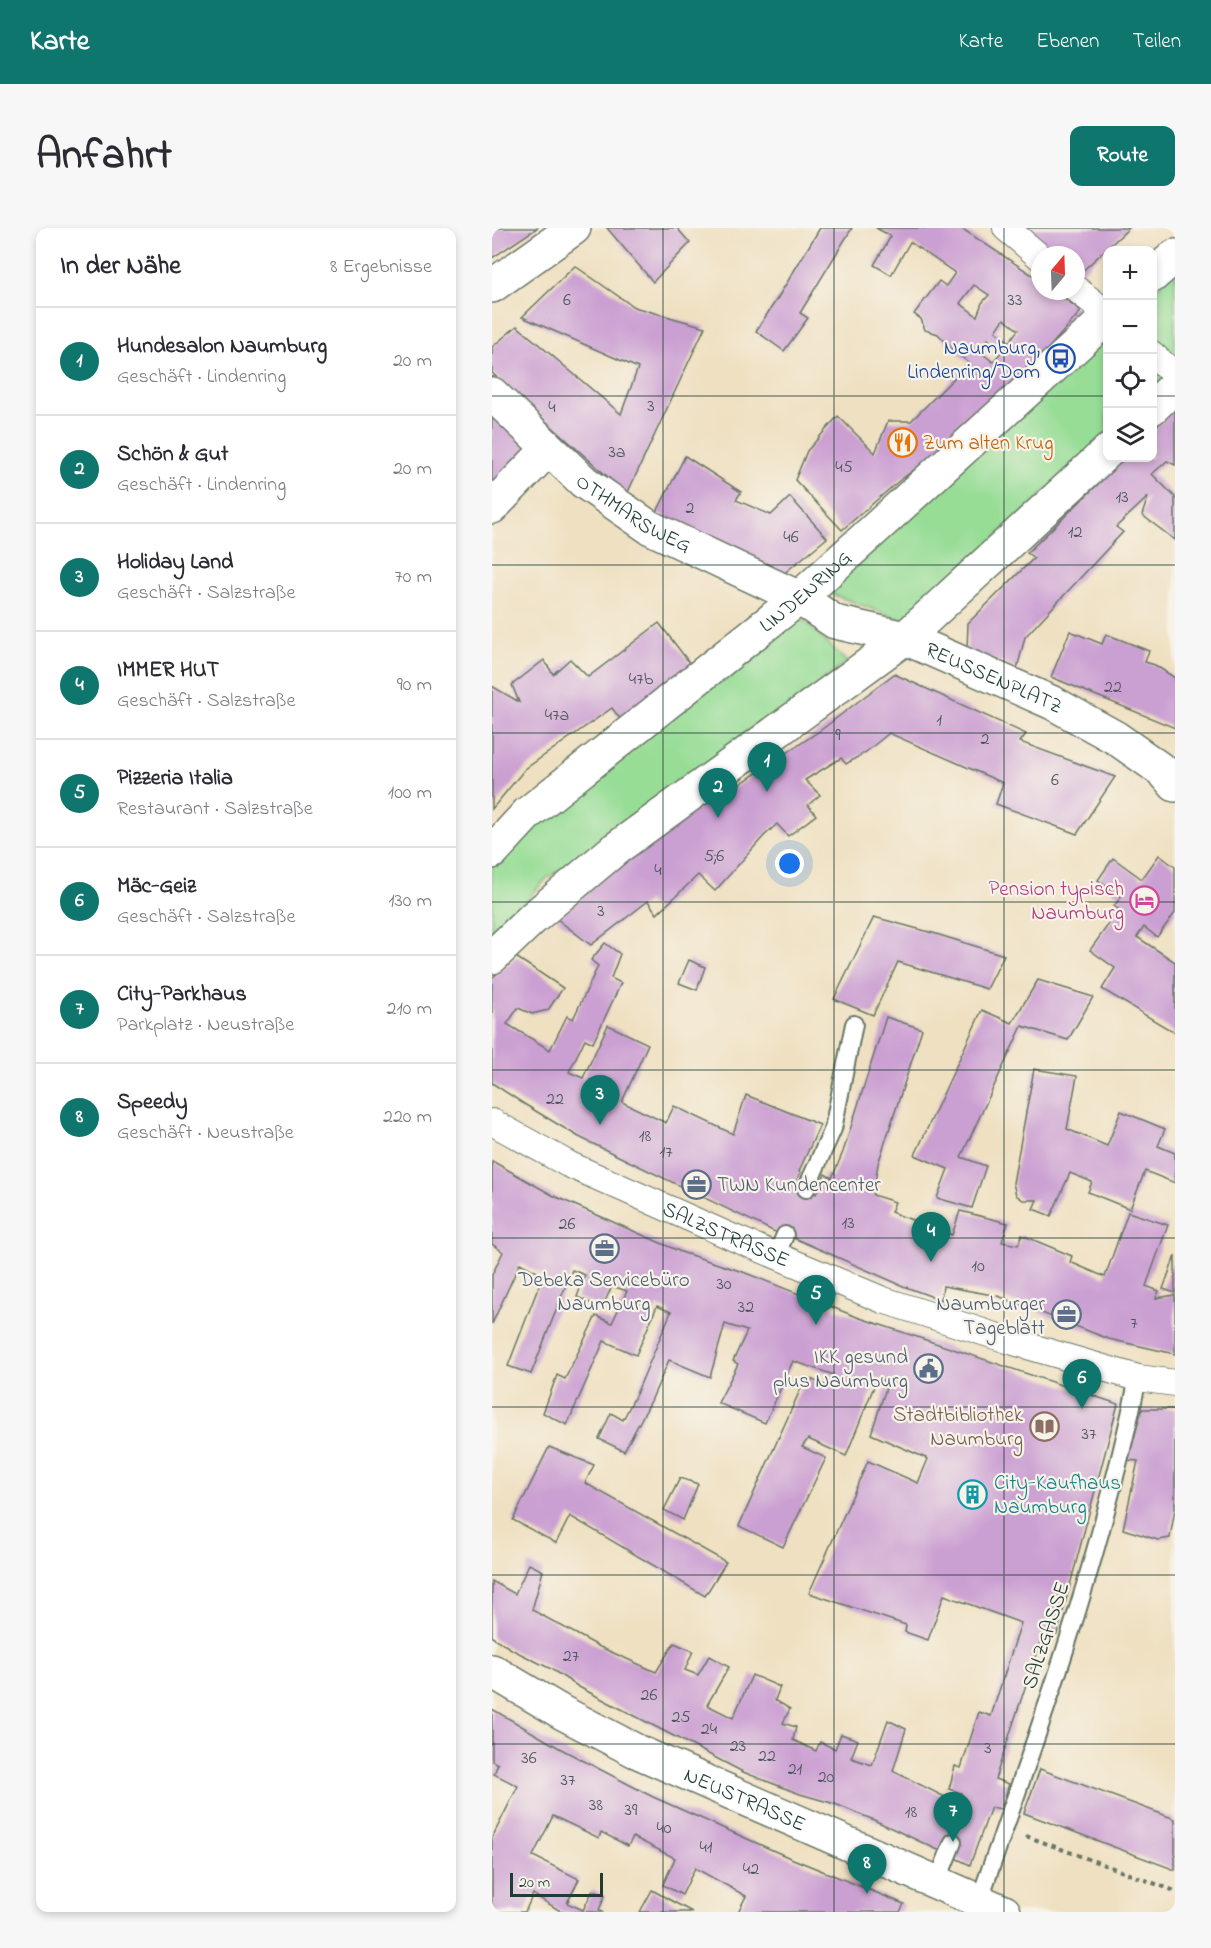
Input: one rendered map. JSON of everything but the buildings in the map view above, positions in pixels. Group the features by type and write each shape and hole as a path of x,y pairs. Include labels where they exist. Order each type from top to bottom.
{"main road":[{"path":"492,286 574,228"},
{"path":"1157,272 1175,256"},
{"name":"LINDENRING","path":"492,852 528,813 799,598 1103,319"},
{"path":"1157,403 1175,386"},
{"name":"OTHMARSWEG","path":"492,394 584,482 649,527 799,598"},
{"path":"492,507 548,449"},
{"path":"492,957 533,918 614,850 905,638 1103,455"},
{"name":"REUSSENPLATZ","path":"799,598 835,622 905,638 1053,703 1116,738 1163,771 1175,784"},
{"name":"NEUSTRASSE","path":"492,1671 562,1713 636,1751 923,1881 992,1906"}],"street":[{"path":"1006,228 1031,249"},
{"path":"1085,297 1103,312"},
{"path":"1157,359 1175,375"},
{"name":"SALZSTRASSE","path":"492,1122 568,1164 780,1245 883,1300 1014,1342 1138,1378 1175,1383"}],"lane":[{"path":"806,1189 833,1129 854,1024"},
{"name":"SALZGASSE","path":"992,1906 1005,1828 1077,1614 1112,1489 1138,1378"},
{"path":"923,1881 953,1842"}],"path":[{"path":"1005,1828 1175,1891"}],"green space":[{"path":"1175,271 1175,373 1157,389 1157,300 1157,287"},
{"path":"1103,335 1103,439 905,621 823,591"},
{"path":"795,612 847,662 678,791 546,879 492,939 492,865 532,821"}],"place":[{"name":"Naumburg, Lindenring/Dom","path":"1061,359"},
{"name":"Zum alten Krug","path":"902,442"},
{"name":"Hundesalon Naumburg","path":"767,792"},
{"name":"Schön & Gut","path":"718,818"},
{"name":"Pension typisch Naumburg","path":"1145,900"},
{"name":"Holiday Land","path":"600,1125"},
{"name":"TWN Kundencenter","path":"696,1184"},
{"name":"Debeka Servicebüro Naumburg","path":"604,1248"},
{"name":"IMMER HUT","path":"931,1262"},
{"name":"Naumburger Tageblatt","path":"1066,1315"},
{"name":"Pizzeria Italia","path":"816,1325"},
{"name":"IKK gesund plus Naumburg","path":"929,1368"},
{"name":"Mäc-Geiz","path":"1082,1409"},
{"name":"Stadtbibliothek Naumburg","path":"1044,1426"},
{"name":"City-Kaufhaus Naumburg","path":"973,1494"},
{"name":"City-Parkhaus","path":"953,1842"},
{"name":"Speedy","path":"867,1894"}]}
